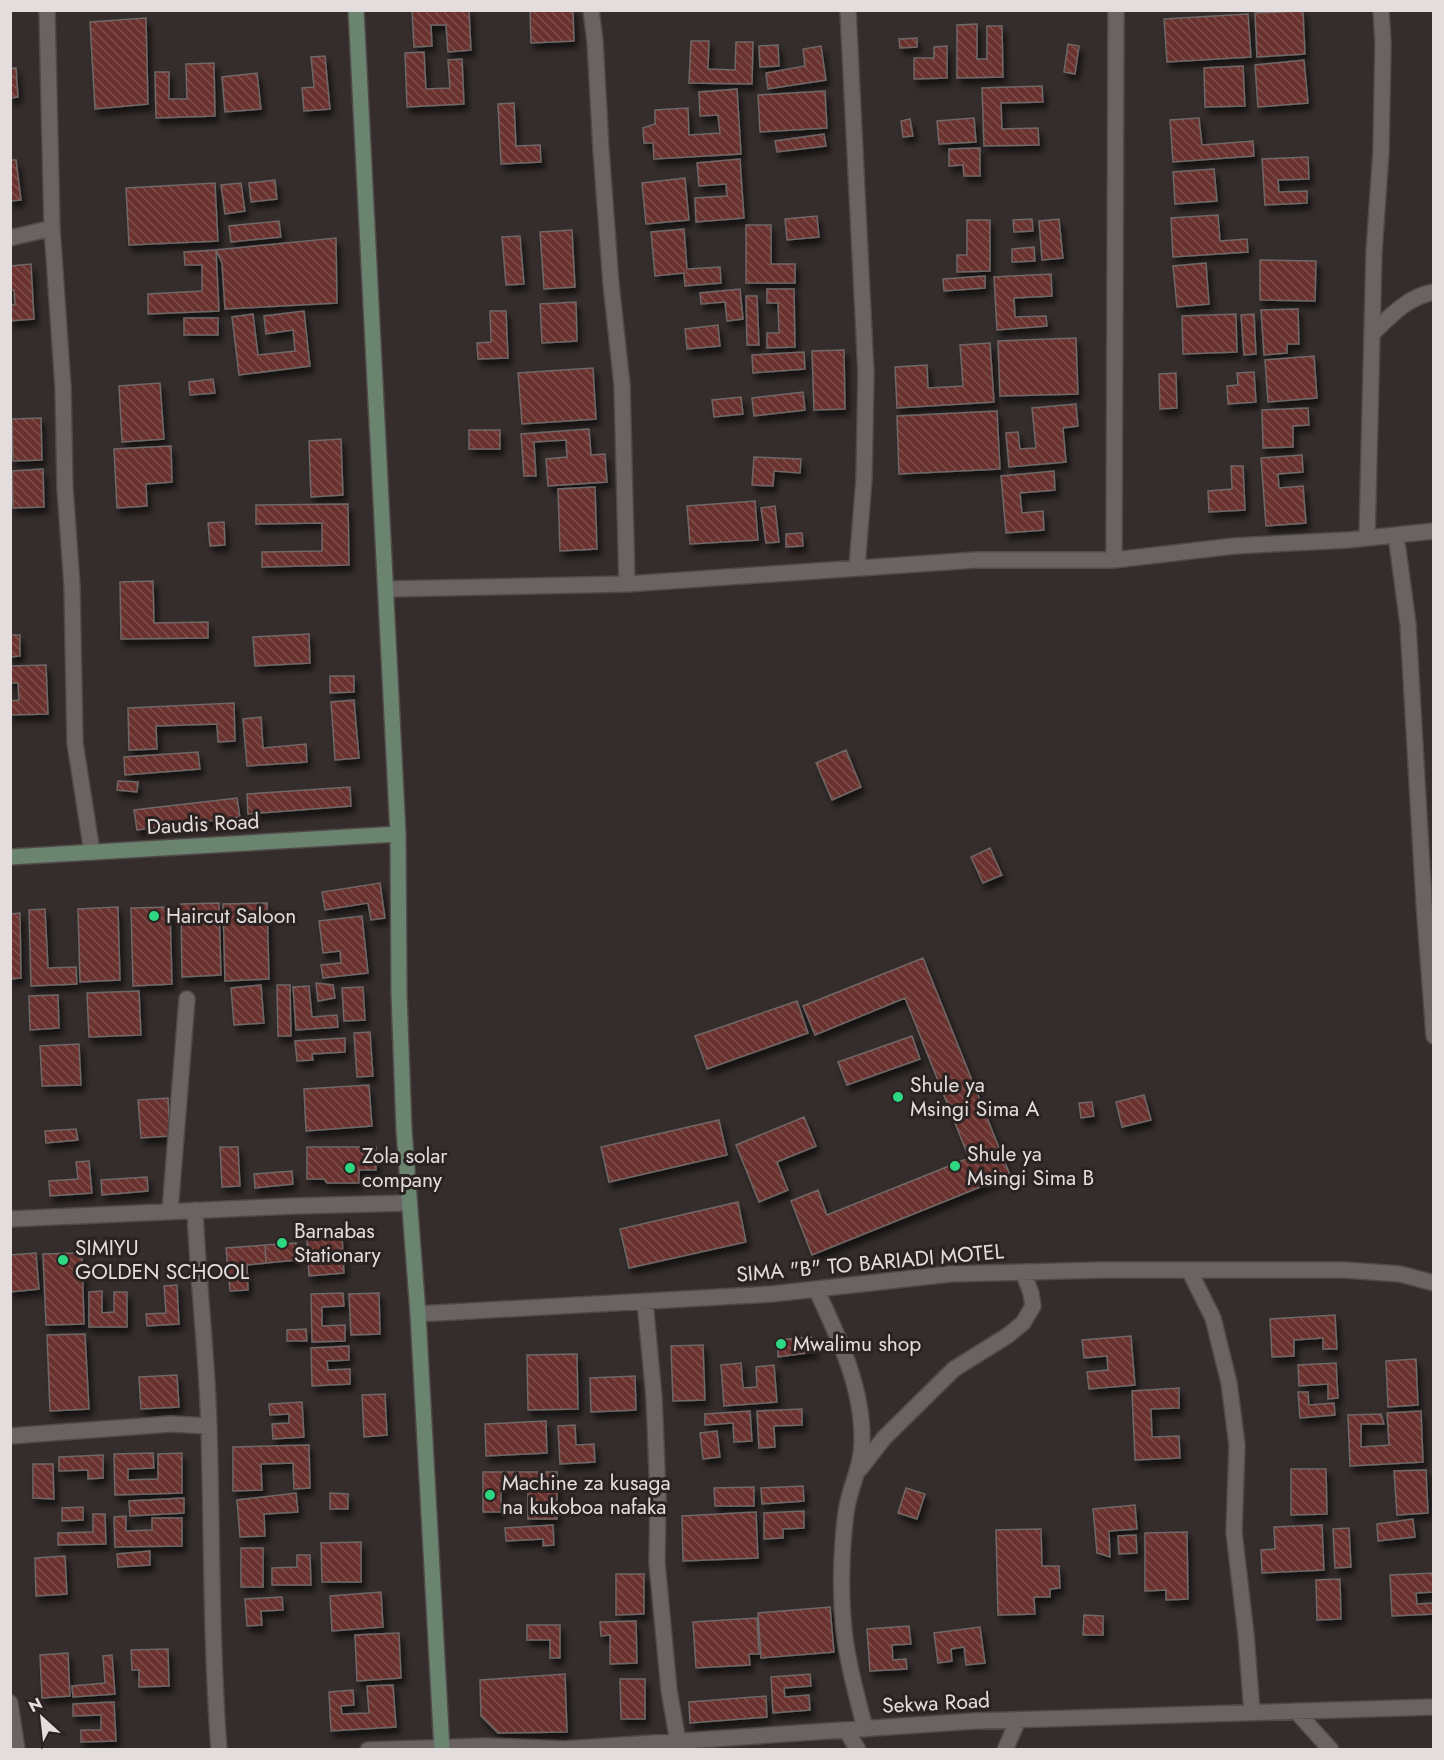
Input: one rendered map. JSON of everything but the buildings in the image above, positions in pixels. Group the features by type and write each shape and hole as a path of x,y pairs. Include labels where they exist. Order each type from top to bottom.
{"street":[{"path":"47,10 52,228 63,387 64,488 71,571 75,743 92,852"},
{"path":"356,10 398,834 399,1004 408,1203 418,1314 442,1748"},
{"path":"591,10 611,284 622,385 627,584"},
{"path":"848,10 866,374 864,479 857,567"},
{"path":"1114,560 1116,10"},
{"path":"1367,538 1374,252 1381,152 1383,43 1381,10"},
{"path":"10,238 52,228"},
{"path":"1373,333 1399,308 1425,294 1434,292"},
{"path":"387,589 627,584 976,560 1114,560 1234,546 1367,538 1434,531"},
{"path":"1396,535 1408,624 1423,892 1434,1036"},
{"name":"Daudis Road","path":"10,857 398,834"},
{"path":"170,1211 187,999"},
{"path":"10,1219 408,1203"},
{"path":"195,1210 209,1426 214,1684 219,1749"},
{"name":"SIMA \"B\" TO BARIADI MOTEL","path":"418,1314 772,1294 950,1274 1100,1270 1190,1272 1345,1270 1400,1274 1434,1283"},
{"path":"865,1729 846,1647 844,1628 842,1570 848,1499 859,1472 884,1438 954,1369 1007,1336 1023,1323 1033,1306 1023,1272"},
{"path":"1190,1272 1213,1318 1229,1383 1237,1445 1234,1532 1252,1712"},
{"path":"816,1289 838,1336 852,1376 860,1415 862,1441 859,1472"},
{"path":"645,1302 654,1397 658,1496 657,1563 669,1690 678,1742"},
{"path":"10,1436 171,1424 209,1426"},
{"path":"10,1703 17,1749"},
{"name":"Sekwa Road","path":"368,1749 487,1746 565,1749 1018,1720 1434,1707"},
{"path":"1296,1711 1331,1749"},
{"path":"1005,1749 1018,1720"},
{"path":"846,1730 858,1749"}],"place":[{"name":"Haircut Saloon","path":"154,916"},
{"name":"Shule ya Msingi Sima A","path":"898,1097"},
{"name":"Shule ya Msingi Sima B","path":"955,1166"},
{"name":"Zola solar company","path":"350,1168"},
{"name":"Barnabas Stationary","path":"282,1243"},
{"name":"SIMIYU GOLDEN SCHOOL","path":"63,1260"},
{"name":"Mwalimu shop","path":"781,1344"},
{"name":"Machine za kusaga na kukoboa nafaka","path":"490,1495"}]}
